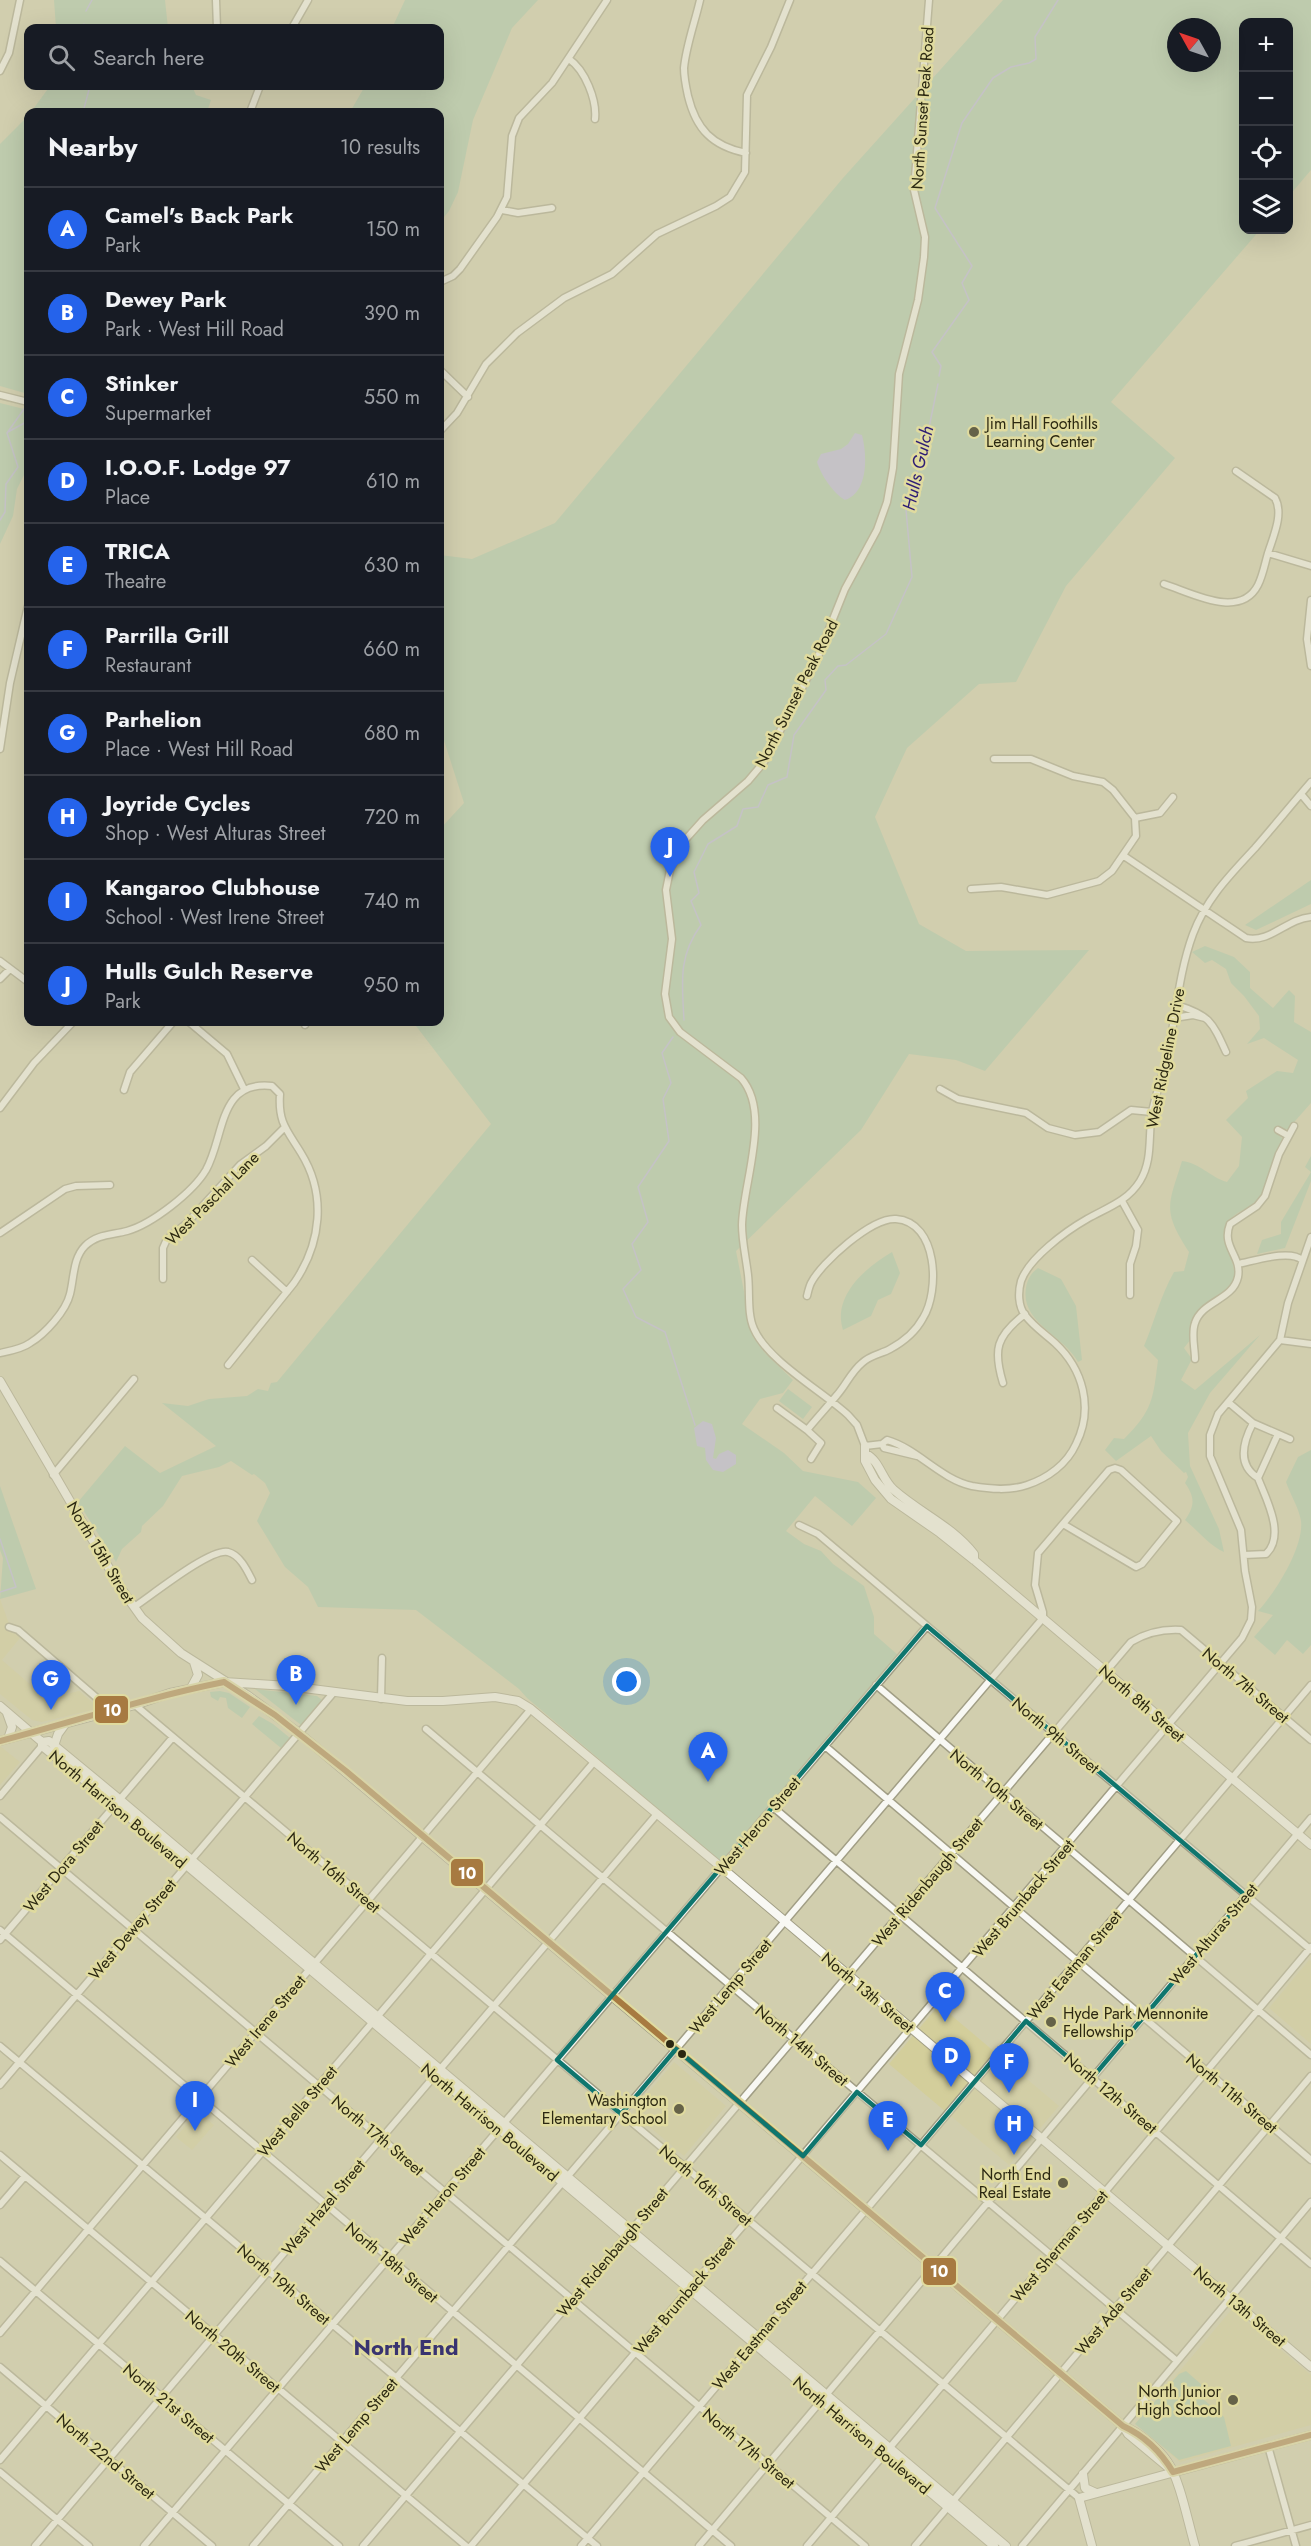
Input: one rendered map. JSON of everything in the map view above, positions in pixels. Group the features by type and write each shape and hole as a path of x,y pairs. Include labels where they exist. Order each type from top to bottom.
{"street":[{"path":"0,71 9,53 20,0"},
{"path":"216,0 217,24"},
{"path":"294,24 308,0"},
{"path":"444,280 460,268 502,210 510,179 514,128 524,111 546,92 607,0"},
{"path":"700,0 684,69 693,112 702,131 708,137 724,147 746,153"},
{"path":"444,427 468,397 486,364 517,333 564,298 612,274 657,234 730,197 745,172 747,95 771,47 790,0"},
{"name":"North Sunset Peak Road","path":"832,1400 780,1361 766,1348 753,1328 742,1226 746,1181 754,1145 754,1102 749,1088 741,1078 680,1032 669,1017 665,994 672,939 666,890 670,870 685,840 703,820 748,782 764,762 817,659 845,590 877,530 887,502 893,463 899,374 918,300 924,257 925,237 914,190 929,0"},
{"path":"569,59 579,68 595,103 594,119"},
{"path":"252,108 258,90"},
{"path":"502,210 518,213 552,208"},
{"path":"444,374 468,397"},
{"path":"0,395 24,401"},
{"path":"1164,584 1220,602 1239,602 1250,596 1258,586 1277,521 1279,504 1275,498 1236,471"},
{"path":"1268,553 1311,566"},
{"path":"1311,600 1307,639 1311,666"},
{"path":"0,749 10,683 24,623"},
{"path":"971,889 1001,887 1035,895 1060,892 1106,877 1136,836 1135,819 1113,790 1103,782 1073,776 1031,759 994,759"},
{"name":"West Ridgeline Drive","path":"1025,1314 1019,1297 1019,1289 1031,1265 1070,1229 1122,1201 1131,1193 1143,1175 1149,1158 1152,1112 1168,1055 1192,937 1204,910 1226,877 1311,782"},
{"path":"1301,794 1311,806"},
{"path":"1135,819 1160,813 1173,797"},
{"path":"1124,855 1238,934 1254,939 1271,935 1300,918 1311,917"},
{"path":"0,961 24,979"},
{"path":"0,979 10,969"},
{"path":"1177,1005 1190,1013"},
{"path":"1174,1018 1190,1013 1202,1014 1216,1030 1226,1052"},
{"path":"0,1108 34,1063 69,1026"},
{"path":"124,1090 130,1072 170,1026"},
{"path":"194,1026 227,1054 244,1089"},
{"path":"0,1353 29,1344 57,1316 68,1301 75,1265 84,1247 102,1235 126,1232 152,1220 200,1179 213,1154 227,1110 234,1097 244,1089 263,1085 277,1089 280,1094 280,1114 284,1128 302,1154 312,1176 317,1195 316,1239 304,1269 228,1365"},
{"path":"940,1089 958,1099 1026,1113 1048,1128 1075,1135 1099,1132 1131,1110 1152,1112"},
{"path":"1195,1359 1193,1329 1198,1315 1233,1288 1238,1277 1238,1264 1229,1245 1228,1229 1234,1220 1257,1206 1265,1196 1287,1135 1294,1126"},
{"name":"West Paschal Lane","path":"163,1279 163,1248 166,1239 187,1223 240,1165 266,1146 284,1128"},
{"path":"1278,1130 1287,1135"},
{"path":"0,1233 65,1189 76,1186 110,1185"},
{"path":"1122,1201 1138,1230 1130,1264 1130,1295"},
{"path":"807,1296 812,1282 832,1258 882,1220 897,1219 908,1222 917,1228 924,1238 934,1277 933,1292 924,1318 904,1340 863,1362 807,1430"},
{"path":"1253,1423 1244,1447 1244,1459 1253,1475 1258,1478 1273,1517 1273,1545 1266,1554 1244,1554 1241,1530 1235,1512 1214,1468 1208,1446 1213,1424 1228,1402 1280,1340 1288,1303 1311,1237"},
{"path":"1238,1264 1285,1255 1299,1256 1302,1260"},
{"path":"252,1260 287,1292"},
{"path":"866,1450 882,1444 884,1448 916,1456 968,1485 992,1489 1016,1488 1039,1481 1060,1466 1073,1451 1082,1431 1085,1400 1080,1377 1064,1352 1025,1314 1008,1329 999,1345 997,1364 1003,1383"},
{"path":"1280,1340 1311,1344"},
{"path":"1186,1347 1195,1346"},
{"path":"53,1475 134,1379"},
{"name":"North 15th Street","path":"0,1381 120,1587 151,1628 224,1682 260,1703 299,1733 1123,2426 1128,2434 1173,2472"},
{"name":"North 8th Street","path":"832,1400 857,1425 866,1450 874,1457 892,1489 957,1535 974,1554 974,1560 1311,1845"},
{"path":"1228,1402 1253,1423 1290,1439"},
{"path":"777,1408 821,1443 812,1459"},
{"path":"1258,1478 1278,1434"},
{"path":"1042,1618 1043,1611 1035,1585 1040,1551 1063,1524 1109,1470 1115,1468 1121,1470 1177,1521 1142,1564 1136,1567 1063,1524"},
{"name":"North 9th Street","path":"799,1525 818,1534 1310,1949"},
{"path":"134,1607 185,1571 220,1552 236,1556 252,1580"},
{"name":"West Brumback Street","path":"471,2546 1246,1632 1251,1620 1252,1607 1244,1554"},
{"name":"West Lemp Street","path":"253,2546 1042,1618"},
{"name":"West Heron Street","path":"144,2546 927,1626"},
{"path":"9,1627 18,1630 112,1711"},
{"name":"West Ridenbaugh Street","path":"363,2546 1130,1643 1140,1636 1181,1630"},
{"name":"North 7th Street","path":"1181,1630 1311,1740"},
{"path":"4,1740 191,1688 224,1682 334,1692 381,1699 382,1659"},
{"path":"191,1688 198,1670 193,1660"},
{"name":"North 10th Street","path":"876,1685 1311,2055"},
{"name":"West Eastman Street","path":"580,2546 1311,1685"},
{"name":"West Dewey Street","path":"0,2085 334,1692"},
{"name":"North 13th Street","path":"381,1699 443,1701 502,1697 518,1701 531,1709 722,1867 1311,2367"},
{"name":"North 16th Street","path":"135,1705 1079,2498"},
{"path":"0,1796 42,1744 2,1708"},
{"path":"2,1708 11,1720 12,1727 4,1740"},
{"name":"West Irene Street","path":"0,2332 531,1709"},
{"path":"54,1746 58,1734 66,1723"},
{"name":"North 14th Street","path":"426,1729 1177,2361"},
{"name":"West Dora Street","path":"0,1940 3,1932 61,1869 173,1737"},
{"name":"North Harrison Boulevard","path":"117,1802 42,1744 49,1741 117,1802 755,2340 950,2504 1006,2546"},
{"name":"North 11th Street","path":"825,1746 1311,2160"},
{"name":"West Bella Street","path":"0,2460 594,1762"},
{"name":"North 12th Street","path":"773,1807 1311,2264"},
{"name":"West Hazel Street","path":"35,2546 657,1814"},
{"name":"North 17th Street","path":"0,1817 865,2546"},
{"name":"West Alturas Street","path":"699,2546 1311,1818"},
{"name":"North 18th Street","path":"3,1932 731,2546"},
{"name":"West Sherman Street","path":"807,2546 1310,1949"},
{"name":"North 19th Street","path":"0,2046 597,2546"},
{"name":"West Ada Street","path":"915,2546 1311,2076"},
{"name":"North 20th Street","path":"0,2156 466,2546"},
{"path":"0,2205 25,2176"},
{"path":"1022,2546 1311,2202"},
{"name":"North 21st Street","path":"0,2261 339,2546"},
{"name":"North 22nd Street","path":"0,2367 212,2546"},
{"path":"1091,2544 1079,2498 1311,2435"},
{"path":"1268,2446 1296,2546"},
{"path":"0,2472 89,2546"},
{"path":"1173,2472 1195,2546"},
{"path":"1083,2474 1085,2488 1097,2493"},
{"name":"North Harrison Boulevard","path":"950,2504 994,2546"},
{"path":"1235,2546 1311,2525"}],"highlighted area":[{"path":"927,1626 1246,1896 1092,2078 1026,2021 921,2145 857,2092 803,2156 676,2049 621,2114 557,2060"}],"shaded area":[{"path":"0,1599 11,1629 20,1638 2,1660 47,1699 79,1691 99,1708 42,1722 32,1720 0,1694"},
{"path":"0,1746 20,1762 0,1785"},
{"path":"1309,1960 1311,1961 1311,2044 1269,2008"},
{"path":"939,2005 1059,2106 1009,2165 889,2064"},
{"name":"Washington Elementary School","path":"674,2062 726,2106 684,2156 632,2112"},
{"path":"198,2111 214,2125 192,2150 176,2137"},
{"name":"North Junior High School","path":"1232,2309 1311,2375 1311,2425 1180,2462 1135,2424"}],"green space":[{"path":"54,0 165,0 168,24 56,24"},
{"path":"405,0 538,0 512,28 473,120 458,192 444,217 444,108 352,108 363,90 444,90 444,24 394,24"},
{"path":"1003,0 1311,0 1311,170 1293,191 1293,18 1239,18 1239,234 1257,234 1111,402 1175,458 1066,586 1016,682 979,684 907,748 875,817 919,924 966,951 1089,950 985,1071 956,1060 909,1054 861,1130 736,1251 753,1337 765,1353 793,1380 783,1393 760,1399 742,1424 784,1453 803,1471 858,1482 876,1498 852,1526 815,1496 786,1531 804,1544 821,1551 833,1564 864,1586 874,1617 874,1634 898,1655 721,1862 519,1689 416,1610 318,1607 308,1587 285,1567 257,1521 270,1493 265,1483 231,1461 219,1467 182,1476 163,1506 142,1526 141,1532 122,1549 116,1562 78,1502 125,1446 160,1473 216,1446 162,1403 188,1406 209,1399 247,1396 258,1389 268,1391 271,1383 277,1382 491,1124 416,1026 444,1026 444,825 464,803 444,740 444,556 472,559 555,523 843,178"},
{"path":"47,90 194,90 196,95 211,100 208,108 34,108"},
{"path":"24,120 24,393 0,386 0,144"},
{"path":"0,403 24,409 24,475 17,489 13,516 0,544"},
{"path":"1311,880 1311,904 1256,930 1245,925"},
{"path":"1205,946 1234,957 1250,972 1250,988 1273,1008 1289,990 1295,996 1294,1022 1311,1032 1311,1103 1288,1129 1278,1129 1277,1133 1283,1139 1273,1160 1263,1192 1253,1204 1233,1216 1226,1225 1224,1239 1234,1268 1233,1284 1198,1311 1191,1327 1191,1339 1184,1348 1192,1359 1181,1380 1195,1390 1260,1335 1210,1393 1188,1433 1190,1466 1219,1529 1224,1552 1185,1520 1191,1510 1192,1502 1191,1493 1185,1483 1188,1477 1186,1472 1184,1473 1161,1451 1151,1436 1116,1461 1105,1450 1114,1438 1124,1439 1134,1429 1146,1412 1153,1394 1158,1360 1144,1346 1169,1281 1174,1272 1184,1271 1189,1252 1180,1238 1171,1217 1170,1208 1173,1188 1182,1161 1194,1164 1227,1182 1239,1166 1242,1137 1226,1120 1248,1098 1246,1091 1277,1071 1293,1073 1298,1060 1264,1038 1247,1044 1260,1029 1259,1016 1231,983 1226,969 1212,960 1205,963 1192,952"},
{"path":"1311,1156 1311,1172 1305,1167"},
{"path":"1311,1172 1311,1181 1285,1248 1257,1254 1262,1240 1281,1234 1281,1222"},
{"path":"892,1252 900,1273 891,1294 878,1300 871,1316 843,1330 842,1306 847,1294 862,1274"},
{"path":"1038,1268 1061,1279 1076,1306 1082,1360 1078,1362 1029,1310 1026,1300 1028,1279"},
{"path":"788,1389 812,1407 803,1419 779,1401"},
{"path":"1311,1450 1311,1645 1303,1654 1287,1640 1275,1655 1254,1637 1273,1615 1258,1611 1280,1581 1298,1544 1301,1521 1286,1482 1298,1457"},
{"path":"0,1486 36,1589 0,1599 3,1558 0,1550"},
{"path":"255,1689 317,1696 322,1700 301,1725"},
{"path":"210,1692 229,1693 250,1707 242,1718 228,1708 226,1698 220,1697 218,1701 211,1697"},
{"path":"259,1716 290,1738 281,1748 252,1724"},
{"path":"1186,2371 1202,2385 1196,2393 1224,2417 1231,2446 1179,2460 1135,2424 1179,2374"}],"water":[{"path":"855,433 862,435 865,452 864,472 858,489 853,496 845,500 828,483 817,462 821,454 841,449 848,444"},
{"path":"703,1421 712,1424 716,1438 713,1458 716,1459 719,1454 728,1450 736,1455 736,1464 723,1472 713,1470 706,1460 705,1448 697,1446 694,1428"}],"waterway":[{"path":"86,11 92,0"},
{"name":"Hulls Gulch","path":"939,376 941,366 932,352 969,300 962,283 972,266 935,208 962,123 993,78 1011,67 1036,59 1035,37 1058,0"},
{"path":"84,108 89,90"},
{"name":"Hulls Gulch","path":"684,1020 683,970 688,948 701,925 691,901 699,893 694,872 708,844 737,826 743,809 758,807 768,785 787,777 794,735 826,690 825,680 838,666 846,665 886,634 912,577 906,510 926,442 938,384"},
{"path":"0,520 5,512 6,484 18,467 7,433 24,409"},
{"path":"8,432 24,423"},
{"name":"Hulls Gulch","path":"673,1037 662,1053 671,1083 663,1099 669,1141 638,1187 648,1222 632,1244 641,1270 623,1289 636,1317 665,1332 695,1425"},
{"path":"0,1539 16,1587 0,1592"}],"transit line":[{"name":"10","path":"224,1682 275,1715 346,1771 1123,2426 1158,2451 1173,2472"},
{"name":"10","path":"0,1741 140,1702 224,1682"},
{"name":"10","path":"1173,2472 1311,2435"}],"place":[{"name":"Jim Hall Foothills Learning Center","path":"974,432"},
{"name":"Hulls Gulch Reserve","path":"670,877"},
{"name":"Dewey Park","path":"296,1705"},
{"name":"Parhelion","path":"51,1710"},
{"name":"Camel's Back Park","path":"708,1782"},
{"name":"Stinker","path":"945,2022"},
{"name":"Hyde Park Mennonite Fellowship","path":"1051,2022"},
{"name":"I.O.O.F. Lodge 97","path":"951,2087"},
{"name":"Parrilla Grill","path":"1009,2093"},
{"name":"Washington Elementary School","path":"679,2109"},
{"name":"Kangaroo Clubhouse","path":"195,2131"},
{"name":"TRICA","path":"888,2151"},
{"name":"Joyride Cycles","path":"1014,2155"},
{"name":"North End Real Estate","path":"1063,2183"},
{"name":"North Junior High School","path":"1233,2400"}],"district":[{"name":"North End","path":"406,2347"}]}
